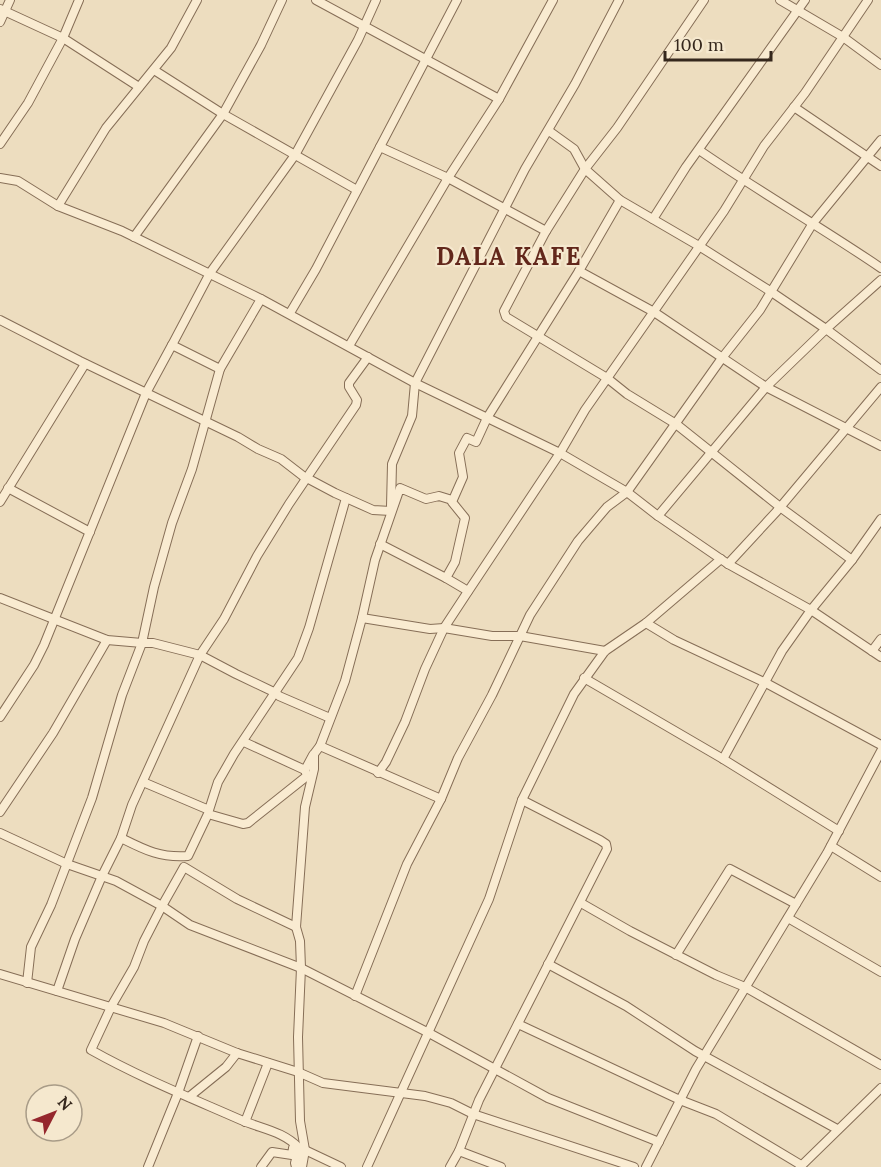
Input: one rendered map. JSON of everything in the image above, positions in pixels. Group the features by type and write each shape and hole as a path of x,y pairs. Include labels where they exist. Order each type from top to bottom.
{"street":[{"path":"0,22 3,10 10,0"},
{"path":"0,144 28,103 63,38 80,0"},
{"path":"58,206 106,128 171,48 197,0"},
{"path":"134,237 223,114 261,45 282,0"},
{"path":"316,0 366,25 499,99"},
{"path":"0,717 34,665 55,619 146,393 210,273 295,155 366,25 376,0"},
{"path":"290,313 458,0"},
{"path":"349,346 448,178 499,99 553,0"},
{"path":"391,511 392,464 411,416 415,383 525,169 549,131 619,0"},
{"path":"704,0 617,128 585,169 546,231 504,311 506,317 608,378 627,394 676,424 780,507 852,560"},
{"path":"780,0 843,37 881,65"},
{"path":"653,219 805,0"},
{"path":"378,773 386,762 405,722 425,669 444,628 560,453 585,410 699,246 764,146 868,0"},
{"path":"3,10 63,38 139,87"},
{"path":"154,70 223,114 357,190"},
{"path":"794,106 881,166"},
{"path":"549,131 574,149 585,169 620,200 770,291 881,370"},
{"path":"355,996 407,864 530,615 578,541 607,507 627,492 722,358 760,310 813,223 881,140"},
{"path":"380,147 448,178 546,231"},
{"path":"699,150 881,268"},
{"path":"0,178 18,182 58,206 134,237 210,273 290,313 415,383 560,453 627,492 724,562 811,610 881,657"},
{"path":"452,500 463,477 459,453 467,438 476,442 487,418 579,271 620,200"},
{"path":"579,271 654,312 766,387 881,446"},
{"path":"658,516 766,387 881,280"},
{"path":"27,983 31,947 51,905 92,798 122,695 141,643 172,523 206,422 220,369 261,299"},
{"path":"0,320 86,364 238,436 258,449 281,459 307,478 346,498 373,510 391,511"},
{"path":"172,345 220,369"},
{"path":"57,991 75,939 121,838 132,805 200,655 224,619 283,512 356,405 357,400 349,383 368,357"},
{"path":"0,502 86,364"},
{"path":"367,1167 489,899 522,800 584,678 605,651 646,624 724,562 780,507 881,387"},
{"path":"8,488 90,532"},
{"path":"305,770 320,746 345,681 380,544 400,488 426,499 439,496 452,500 465,518 455,562 446,578"},
{"path":"188,856 209,810 218,782 298,658 309,628 346,498"},
{"path":"723,759 782,651 881,519"},
{"path":"380,544 468,591"},
{"path":"0,598 107,640 153,642 200,655 279,696 330,718"},
{"path":"362,618 430,629 444,628 492,636 520,636 605,651"},
{"path":"646,624 674,640 766,683 881,745"},
{"path":"872,651 881,639"},
{"path":"0,812 53,733 107,640"},
{"path":"584,678 723,759 839,831"},
{"path":"188,856 208,814 243,824 248,823 307,776 305,770 244,742"},
{"path":"320,746 441,799"},
{"path":"646,1167 704,1056 831,846 881,751"},
{"path":"302,1167 305,1150 300,1122 298,1072 301,968 297,927 305,807 314,769 314,754"},
{"path":"144,782 209,810"},
{"path":"450,1167 459,1151 479,1100 607,849 606,844 522,800"},
{"path":"0,832 67,864 102,876 162,906 190,925 301,968 496,1068 548,1098 659,1142"},
{"path":"121,838 153,854 188,856"},
{"path":"831,846 881,877"},
{"path":"296,1167 299,1148 279,1133 245,1122 178,1093 91,1050 111,1007 134,967 144,941 184,867 252,907 297,927"},
{"path":"676,955 730,869 796,904"},
{"path":"581,903 676,955 746,987 881,1065"},
{"path":"788,918 881,972"},
{"path":"548,964 626,1006 704,1056 837,1129"},
{"path":"0,974 198,1036 237,1053 298,1072 323,1083 425,1096 451,1103 473,1114 634,1167"},
{"path":"518,1024 680,1100 716,1114 800,1166 881,1088"},
{"path":"148,1167 198,1036"},
{"path":"189,1097 226,1067 237,1053"},
{"path":"245,1122 268,1063"},
{"path":"261,1167 272,1152 292,1155 293,1142"},
{"path":"305,1150 341,1167"},
{"path":"459,1151 501,1167"}],"district":[{"name":"DALA KAFE","path":"509,256"}]}
